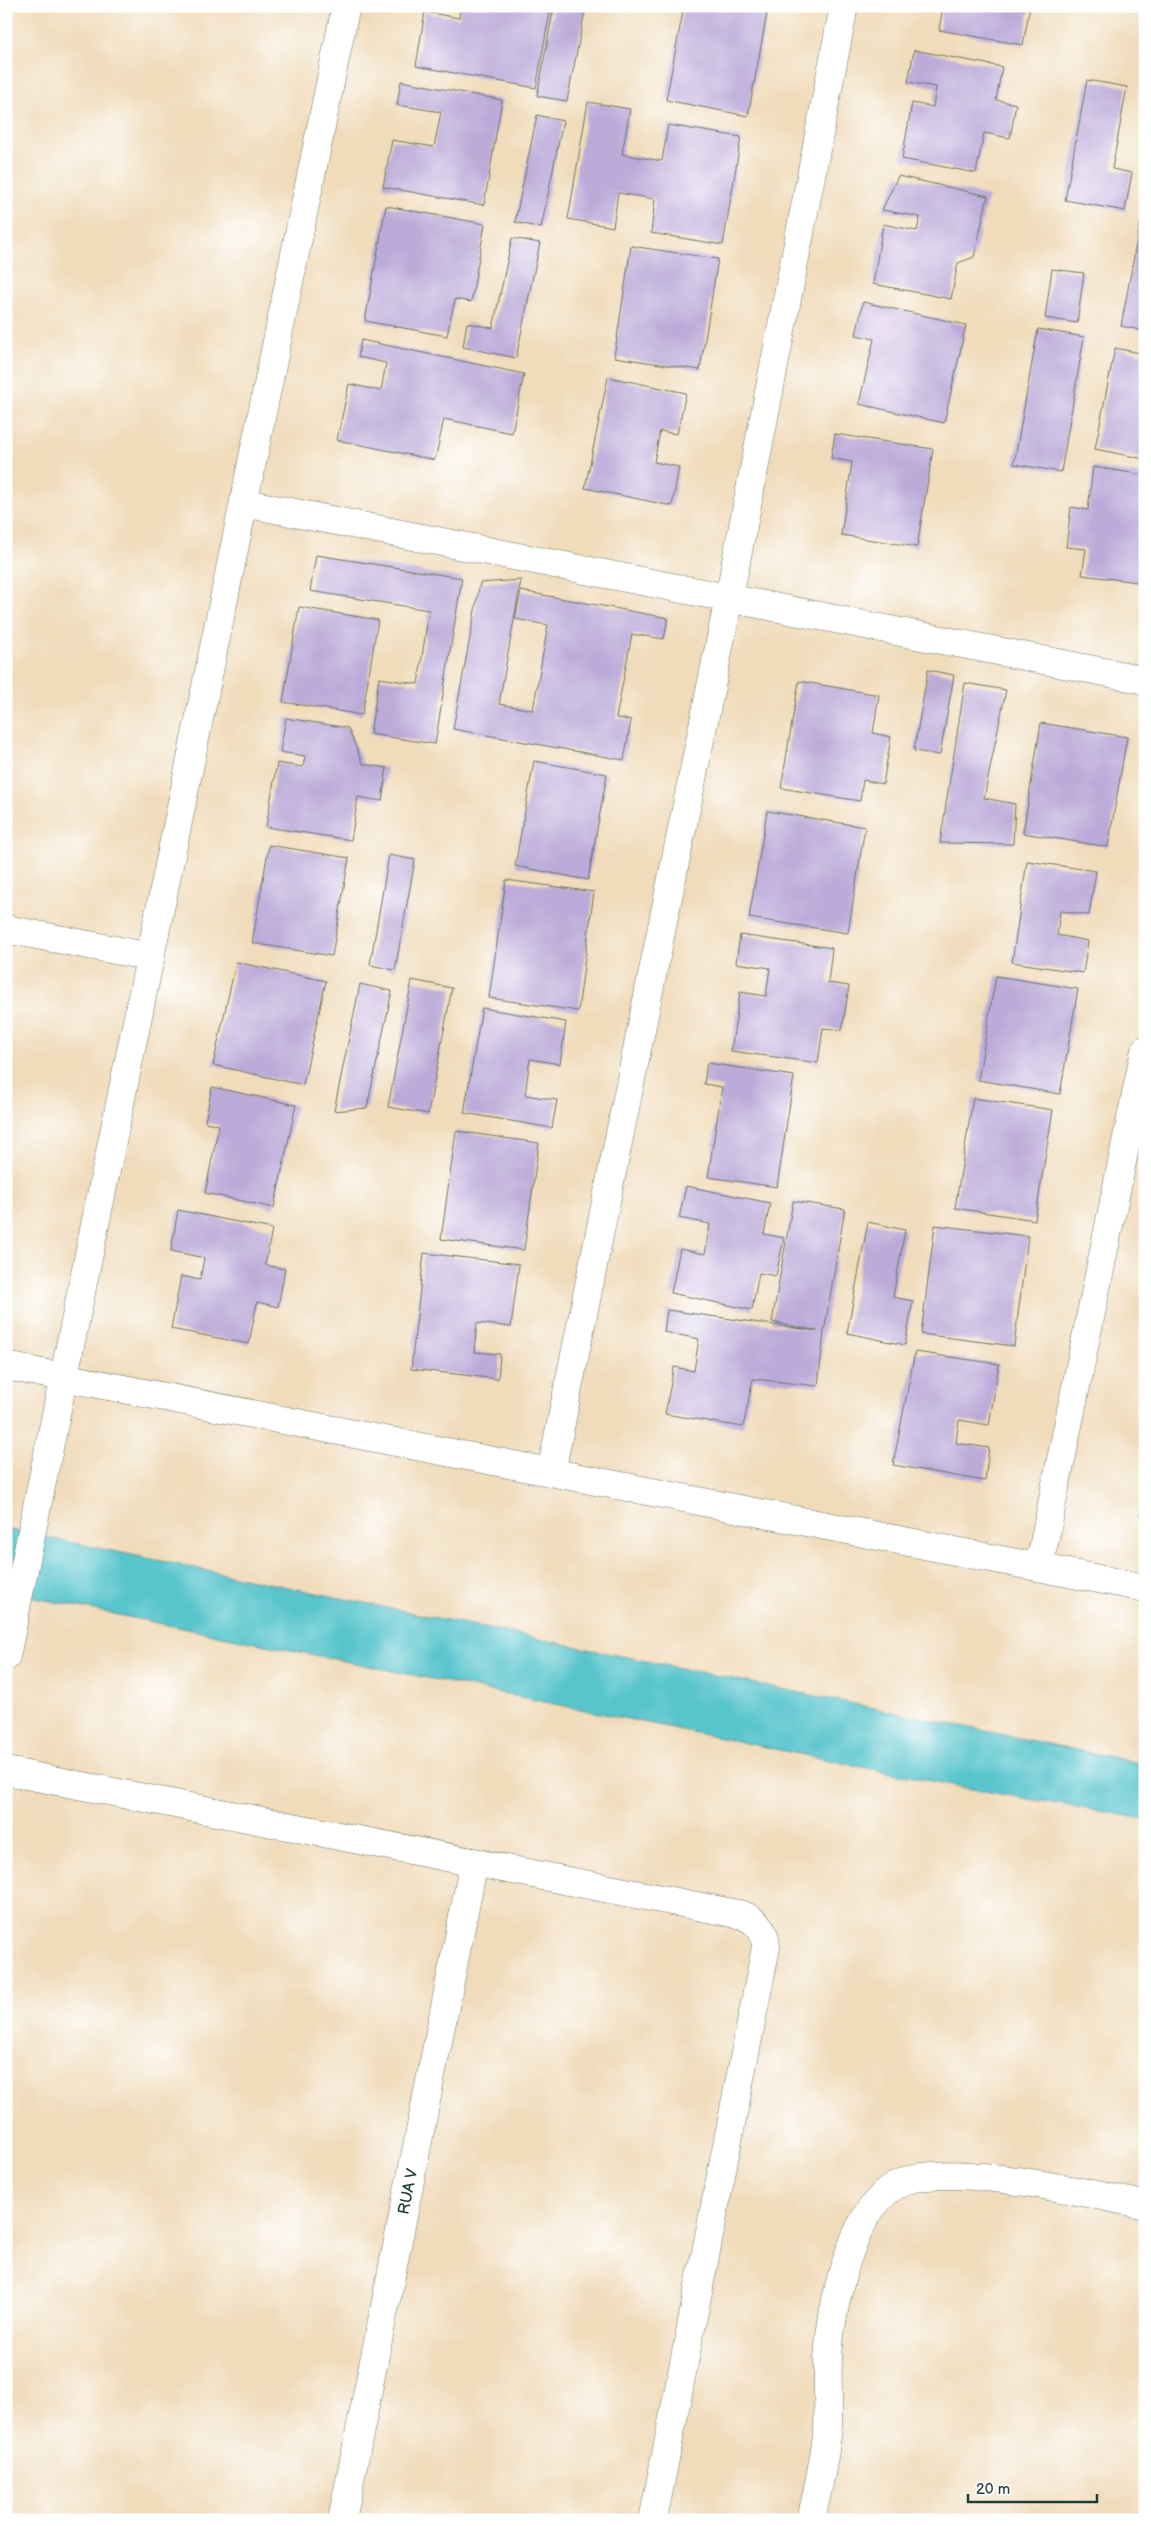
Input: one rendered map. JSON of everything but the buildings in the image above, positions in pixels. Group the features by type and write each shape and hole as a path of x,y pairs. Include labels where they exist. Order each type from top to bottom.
{"street":[{"path":"6,1657 65,1378 346,6"},
{"path":"551,1472 729,598 844,6"},
{"path":"244,503 1145,680"},
{"path":"6,929 151,957"},
{"path":"1039,1567 1145,1050"},
{"path":"6,1366 1145,1588"},
{"path":"6,1771 743,1914 760,1926 765,1936 766,1947 653,2520"},
{"name":"RUA V","path":"342,2520 474,1862"},
{"path":"812,2520 828,2426 828,2356 843,2270 858,2229 880,2197 904,2181 942,2175 984,2177 1145,2205"}],"water":[{"path":"6,1529 1145,1764 1145,1819 966,1788 6,1592"}]}
